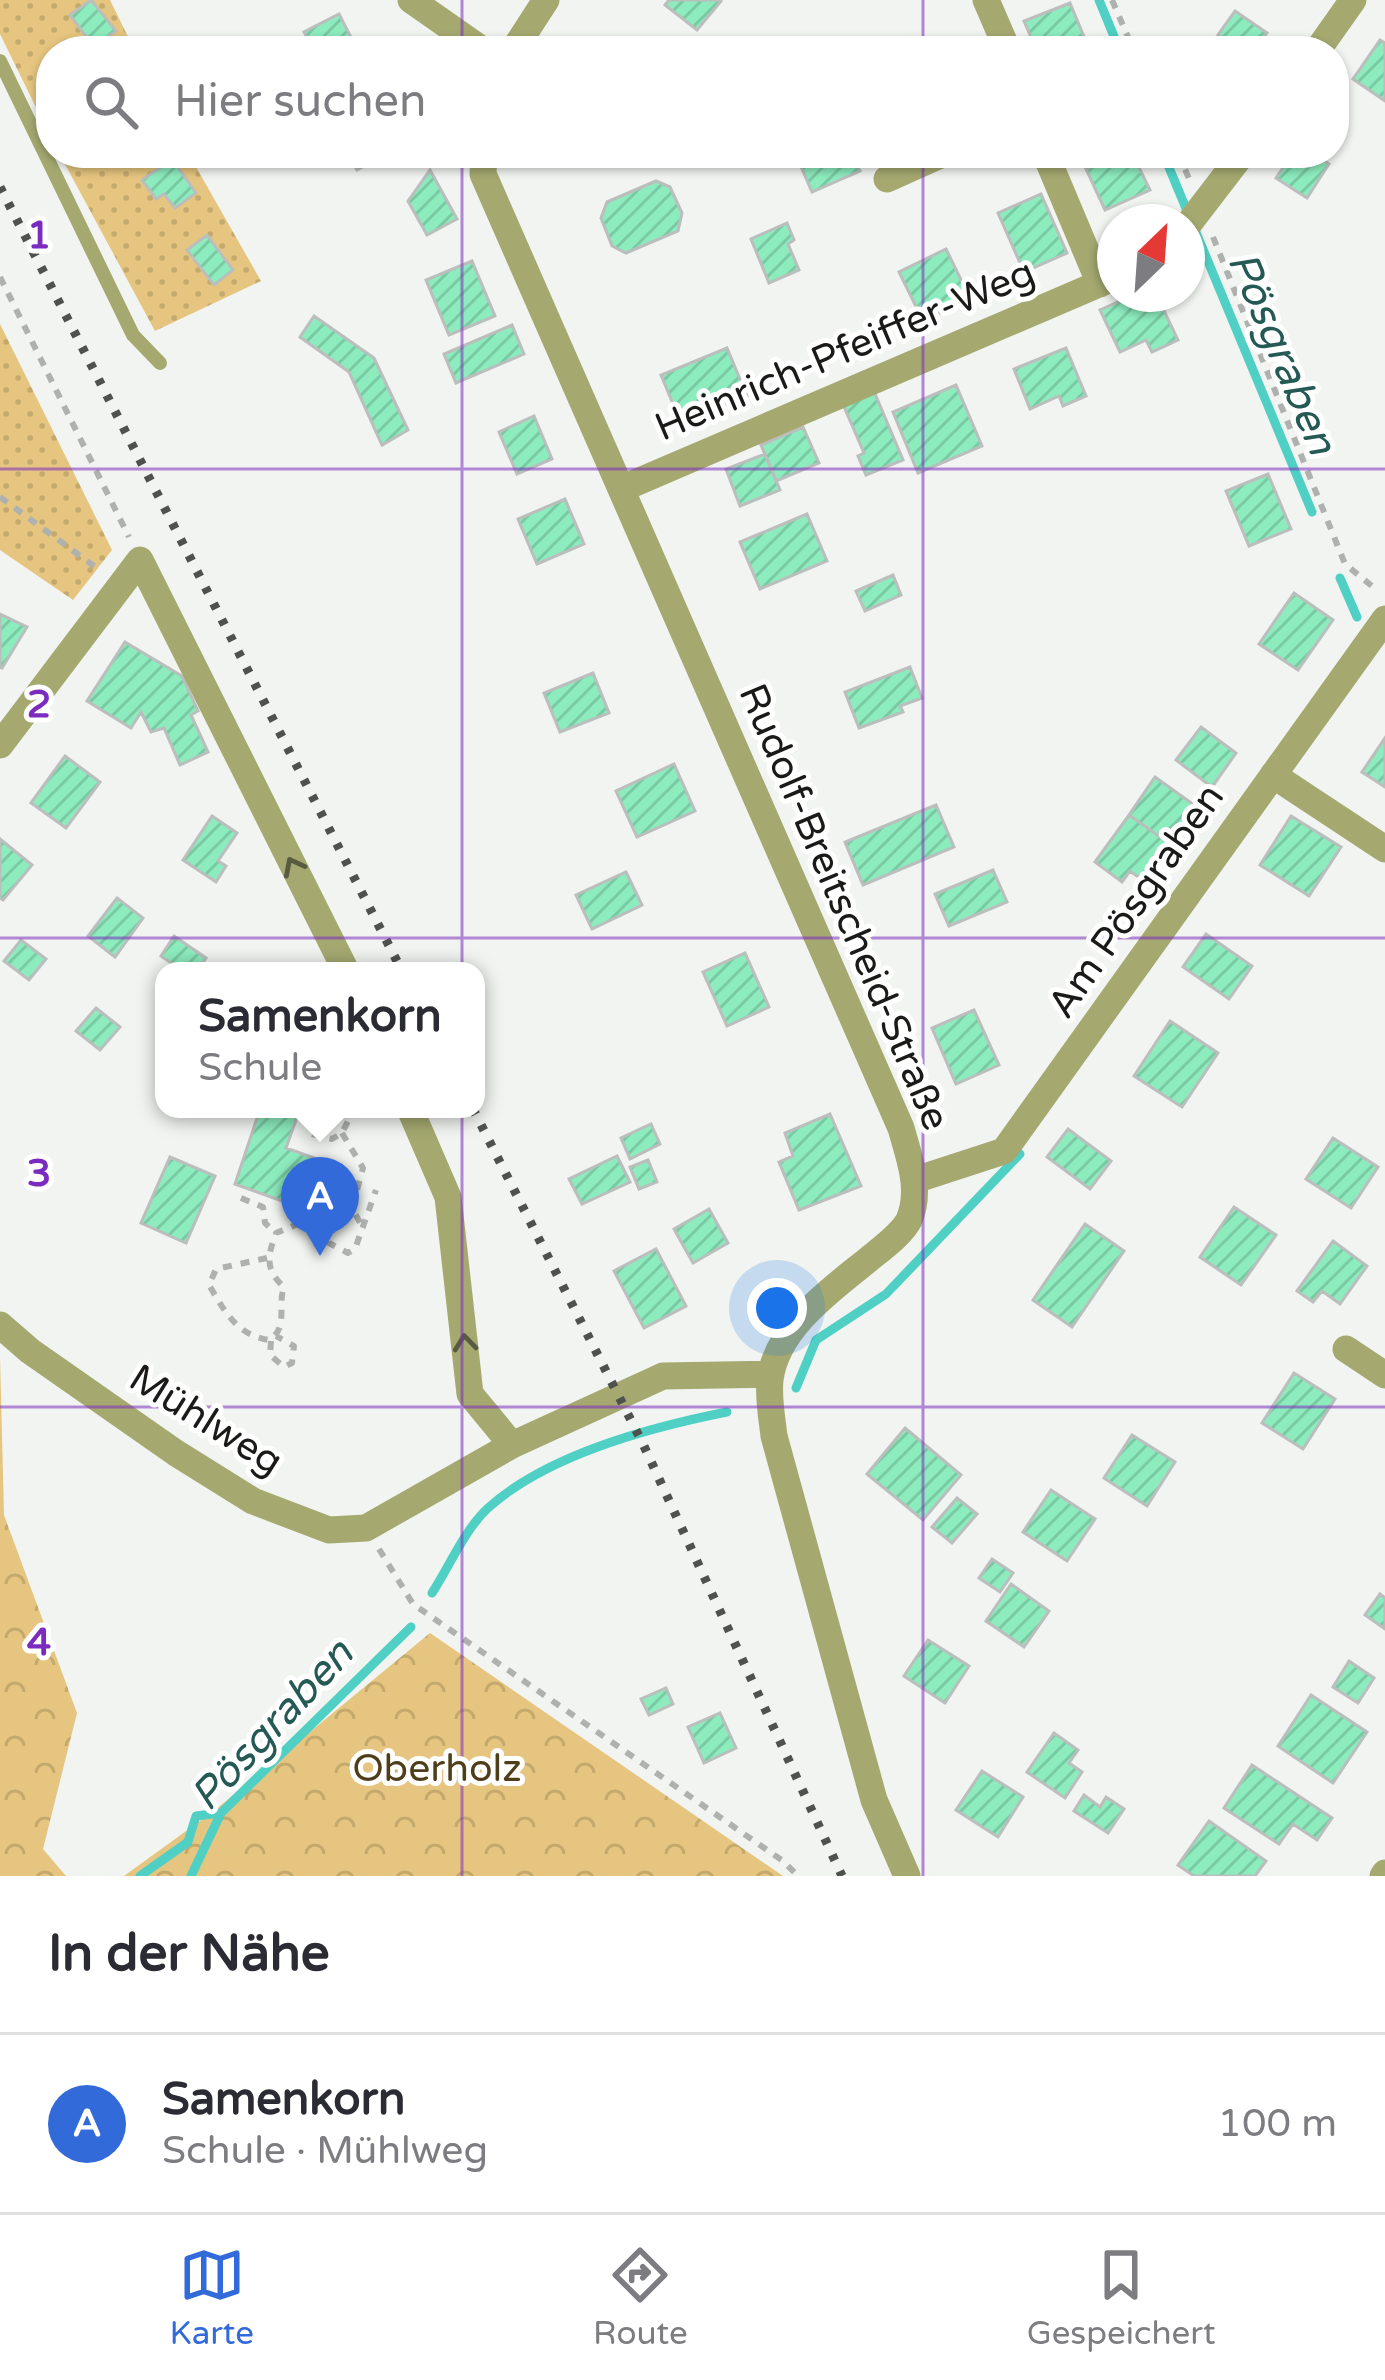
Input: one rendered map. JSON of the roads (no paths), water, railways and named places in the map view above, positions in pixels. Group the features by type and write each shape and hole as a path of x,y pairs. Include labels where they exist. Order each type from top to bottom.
{"street":[{"path":"411,0 463,36"},
{"path":"523,36 547,0"},
{"path":"986,0 997,36"},
{"path":"1328,36 1354,0"},
{"name":"Rudolf-Breitscheid-Straße","path":"483,168 901,1128 915,1180 908,1221 820,1299 787,1338 770,1374"},
{"path":"887,178 910,168"},
{"name":"Heinrich-Pfeiffer-Weg","path":"1053,168 1097,257"},
{"path":"1205,205 1233,168"},
{"name":"Heinrich-Pfeiffer-Weg","path":"621,489 1097,285"},
{"path":"0,745 140,560 341,962"},
{"name":"Am Pösgraben","path":"915,1180 1004,1151 1377,630"},
{"path":"1273,776 1385,849"},
{"path":"414,1118 448,1198 470,1394 512,1445 663,1376 770,1374 774,1436 874,1800 907,1876"},
{"name":"Mühlweg","path":"0,1325 176,1453 253,1501 328,1530 366,1528 512,1445"},
{"path":"1346,1349 1385,1375"}],"lane":[{"path":"0,61 36,135"},
{"path":"52,168 133,335 160,363"}],"waterway":[{"name":"Pösgraben","path":"1099,0 1114,36"},
{"name":"Pösgraben","path":"1169,168 1312,512"},
{"name":"Pösgraben","path":"1340,578 1357,617"},
{"name":"Pösgraben","path":"796,1388 816,1340 886,1294 1020,1154"},
{"name":"Pösgraben","path":"432,1593 472,1526 512,1489 601,1446 727,1412"},
{"name":"Pösgraben","path":"191,1876 221,1813 411,1627"},
{"path":"140,1876 188,1842 196,1816 221,1813"}],"railway":[{"path":"0,187 397,962"},
{"path":"478,1118 643,1444 842,1876"}],"place":[{"name":"Samenkorn","path":"320,1256"}],"park label":[{"name":"Oberholz","path":"437,1768"}]}
